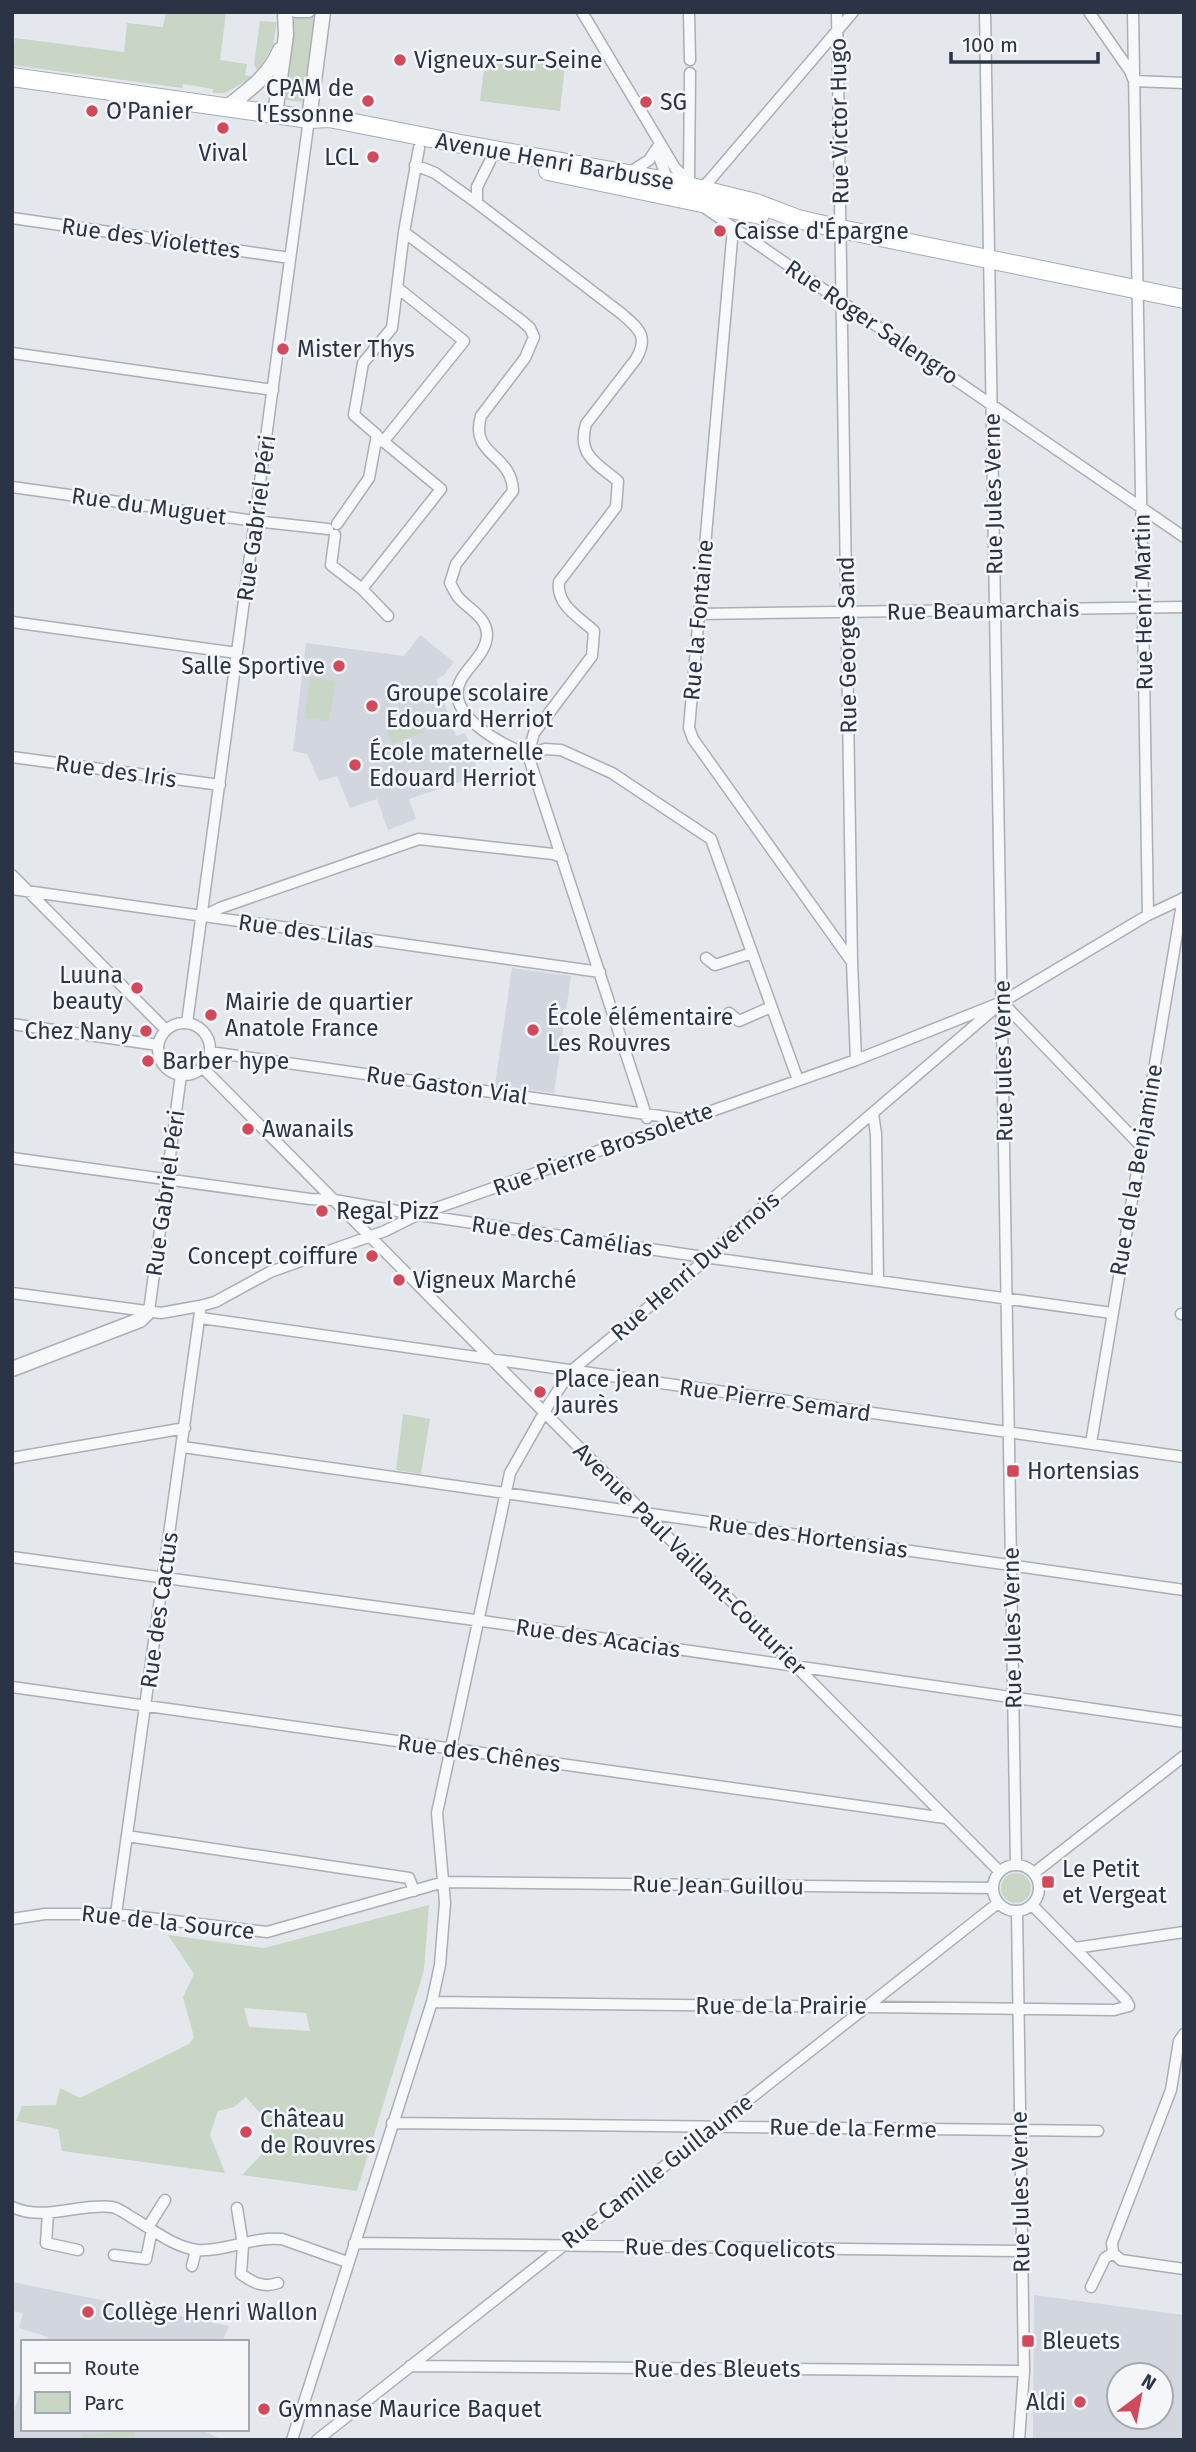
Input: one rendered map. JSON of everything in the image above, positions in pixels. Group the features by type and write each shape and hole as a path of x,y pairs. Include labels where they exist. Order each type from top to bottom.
{"main road":[{"name":"Avenue Henri Barbusse","path":"12,77 309,119 330,118 629,173 671,174 722,209 798,219"},
{"name":"Avenue Henri Barbusse","path":"309,119 327,129 417,156 490,161 680,199 697,192 756,204 798,219 841,229 1184,299"}],"street":[{"path":"275,114 285,35 285,12"},
{"path":"295,12 309,12"},
{"name":"Rue Gabriel Péri","path":"187,1023 323,12"},
{"path":"582,12 658,146 680,199"},
{"path":"689,12 690,60"},
{"name":"Rue Victor Hugo","path":"837,12 841,229"},
{"path":"697,192 853,12"},
{"name":"Rue Jules Verne","path":"985,12 1016,1864"},
{"path":"1089,12 1134,81 1184,83"},
{"name":"Rue Henri Martin","path":"1133,12 1148,915"},
{"path":"227,107 255,86 267,73 285,35"},
{"path":"1118,53 1125,58 1134,57"},
{"path":"690,73 697,192"},
{"path":"629,173 644,164 658,146"},
{"path":"417,156 435,173 622,314 640,330 642,337 635,359 586,424 583,433 585,451 618,481 616,507 559,582 560,596 564,603 594,631 592,656 534,733 528,755 652,1131"},
{"path":"362,589 441,489 354,415 363,363 392,328 417,156"},
{"path":"477,203 477,187 490,161"},
{"path":"609,183 649,185 671,174"},
{"name":"Rue Roger Salengro","path":"697,192 733,228 1184,537"},
{"name":"Rue Roger Salengro","path":"722,209 733,228"},
{"path":"733,228 746,214"},
{"name":"Rue des Violettes","path":"12,218 290,258"},
{"name":"Rue la Fontaine","path":"733,228 689,728 692,739 852,962"},
{"name":"Rue George Sand","path":"841,229 852,962 856,1060"},
{"path":"404,232 522,321 530,328 534,337 525,358 481,416 478,425 478,436 484,446 508,470 513,480 513,491 456,564 450,583 458,597 482,621 487,632 486,644 460,680 456,693 458,703 481,729 501,744 528,755 545,749 561,750 612,773 711,839 798,1080"},
{"path":"388,616 362,589 331,565 334,529 369,478 380,439 464,341 399,289"},
{"path":"12,353 273,390"},
{"name":"Rue du Muguet","path":"12,487 256,521 334,529"},
{"name":"Rue Beaumarchais","path":"698,614 1184,607"},
{"path":"12,622 237,653"},
{"name":"Rue des Iris","path":"12,757 220,785"},
{"path":"202,917 419,839 562,857"},
{"path":"12,875 166,1030"},
{"name":"Rue des Lilas","path":"12,889 600,972"},
{"name":"Rue Pierre Brossolette","path":"12,1369 140,1320 149,1311 161,1313 215,1302 270,1272 384,1231 417,1215 946,1026 1002,1002 1148,915 1183,898"},
{"name":"Rue de la Benjamine","path":"1091,1443 1183,898"},
{"path":"229,920 227,913 232,904"},
{"path":"706,958 715,965 752,953"},
{"path":"1171,971 1184,973"},
{"path":"1002,1002 1140,1146"},
{"name":"Rue Henri Duvernois","path":"292,2440 432,2002 444,1934 444,1882 437,1813 510,1473 544,1412 571,1371 708,1258 1002,1002"},
{"path":"729,1013 739,1021 771,1007"},
{"path":"179,1023 187,1023 195,1025 207,1036 210,1052 203,1068 181,1075 160,1062 158,1045 166,1030 179,1023"},
{"path":"12,1024 158,1045"},
{"path":"946,1026 955,1031 956,1043"},
{"name":"Rue Gaston Vial","path":"210,1052 684,1119"},
{"name":"Avenue Paul Vaillant-Couturier","path":"203,1068 999,1871"},
{"name":"Rue Gabriel Péri","path":"149,1311 181,1075"},
{"path":"873,1114 876,1133 878,1281"},
{"name":"Rue des Camélias","path":"12,1158 310,1199 334,1200 417,1215 708,1258 1112,1313"},
{"path":"446,1205 447,1214 450,1216 476,1224"},
{"path":"12,1293 149,1311"},
{"name":"Rue des Cactus","path":"116,1914 201,1318 200,1306"},
{"name":"Rue Pierre Semard","path":"201,1318 1184,1456"},
{"path":"12,1458 185,1428"},
{"name":"Rue des Hortensias","path":"183,1447 1184,1590"},
{"name":"Rue des Acacias","path":"12,1557 1184,1722"},
{"name":"Rue des Chênes","path":"12,1687 945,1818"},
{"path":"1034,1874 1184,1756"},
{"path":"127,1836 409,1878 414,1891"},
{"path":"1016,1864 1029,1868 1039,1886 1032,1905 1017,1911 998,1903 992,1888 999,1871 1016,1864"},
{"name":"Rue Jean Guillou","path":"444,1882 992,1888"},
{"name":"Rue de la Source","path":"12,1919 45,1914 116,1914 267,1932 444,1882"},
{"name":"Rue Camille Guillaume","path":"317,2440 998,1903"},
{"path":"1032,1905 1075,1948 1184,1932"},
{"name":"Rue Jules Verne","path":"1017,1911 1024,2371 1020,2437"},
{"name":"Rue de la Prairie","path":"432,2002 1114,2010 1129,2006 1075,1948"},
{"path":"1184,2034 1179,2041 1171,2090 1112,2243 1113,2253 1121,2260 1184,2269"},
{"name":"Rue de la Ferme","path":"392,2123 1098,2131"},
{"path":"114,2255 146,2259 150,2228 165,2200"},
{"path":"12,2207 23,2212 48,2213 78,2207 114,2207 173,2242 197,2250 243,2245 271,2238 282,2239 347,2262"},
{"path":"237,2208 243,2245 241,2274 261,2285 278,2283"},
{"path":"48,2213 41,2243 78,2250"},
{"name":"Rue des Coquelicots","path":"354,2243 1021,2251"},
{"path":"192,2266 197,2250"},
{"path":"1091,2287 1105,2258 1113,2253"},
{"name":"Rue des Bleuets","path":"410,2366 1024,2371"}],"shaded area":[{"name":"Groupe scolaire Edouard Herriot","path":"420,635 454,662 444,675 436,679 456,736 465,733 476,758 475,777 409,799 416,819 388,830 377,799 350,808 337,776 319,781 307,754 293,751 306,643 404,656"},
{"name":"École élémentaire Les Rouvres","path":"512,968 571,976 554,1093 495,1085"},
{"name":"Collège Henri Wallon","path":"12,2282 229,2326 223,2340 47,2340 48,2337 19,2328 23,2313 12,2311"},
{"path":"1034,2295 1184,2315 1184,2440 1033,2440"},
{"path":"21,2390 21,2431 203,2431 223,2440 12,2440 12,2417"}],"green space":[{"path":"166,12 226,12 220,60 247,64 245,75 253,77 225,93 213,93 213,89 183,84 182,88 12,65 15,38 124,52 127,23 163,27"},
{"path":"294,16 315,17 303,102 286,100 285,95"},
{"path":"260,21 277,22 273,45 258,71 254,65"},
{"path":"509,55 509,58 565,65 560,111 480,101 485,61"},
{"path":"310,677 336,681 329,721 304,718"},
{"path":"420,719 425,732 392,744 387,731"},
{"path":"403,1414 430,1419 421,1474 396,1470"},
{"path":"1016,1873 1027,1877 1031,1888 1027,1899 1016,1903 1005,1899 1001,1888 1005,1877"},
{"path":"429,1905 424,1970 357,2191 242,2175 261,2155 272,2127 246,2097 234,2107 218,2111 210,2135 225,2173 62,2151 58,2129 16,2121 22,2106 56,2105 60,2088 80,2098 189,2044 194,2037 183,1997 194,1974 168,1935 264,1948","holes":["244,2008 306,2013 310,2031 249,2027"]},
{"path":"134,2431 135,2440 81,2440 81,2435"}],"place":[{"name":"Vigneux-sur-Seine","path":"400,60"},
{"name":"CPAM de l'Essonne","path":"368,101"},
{"name":"SG","path":"646,102"},
{"name":"O'Panier","path":"92,111"},
{"name":"Vival","path":"223,128"},
{"name":"LCL","path":"373,157"},
{"name":"Caisse d'Épargne","path":"720,231"},
{"name":"Mister Thys","path":"283,349"},
{"name":"Salle Sportive","path":"339,666"},
{"name":"Groupe scolaire Edouard Herriot","path":"372,706"},
{"name":"École maternelle Edouard Herriot","path":"355,765"},
{"name":"Luuna beauty","path":"137,988"},
{"name":"Mairie de quartier Anatole France","path":"211,1015"},
{"name":"École élémentaire Les Rouvres","path":"533,1030"},
{"name":"Chez Nany","path":"146,1031"},
{"name":"Barber hype","path":"148,1061"},
{"name":"Awanails","path":"248,1129"},
{"name":"Regal Pizz","path":"322,1211"},
{"name":"Concept coiffure","path":"372,1256"},
{"name":"Vigneux Marché","path":"399,1280"},
{"name":"Place jean Jaurès","path":"540,1392"},
{"name":"Hortensias","path":"1013,1471"},
{"name":"Le Petit et Vergeat","path":"1048,1882"},
{"name":"Château de Rouvres","path":"246,2132"},
{"name":"Collège Henri Wallon","path":"88,2312"},
{"name":"Bleuets","path":"1028,2341"},
{"name":"Aldi","path":"1080,2402"},
{"name":"Gymnase Maurice Baquet","path":"264,2409"}]}
